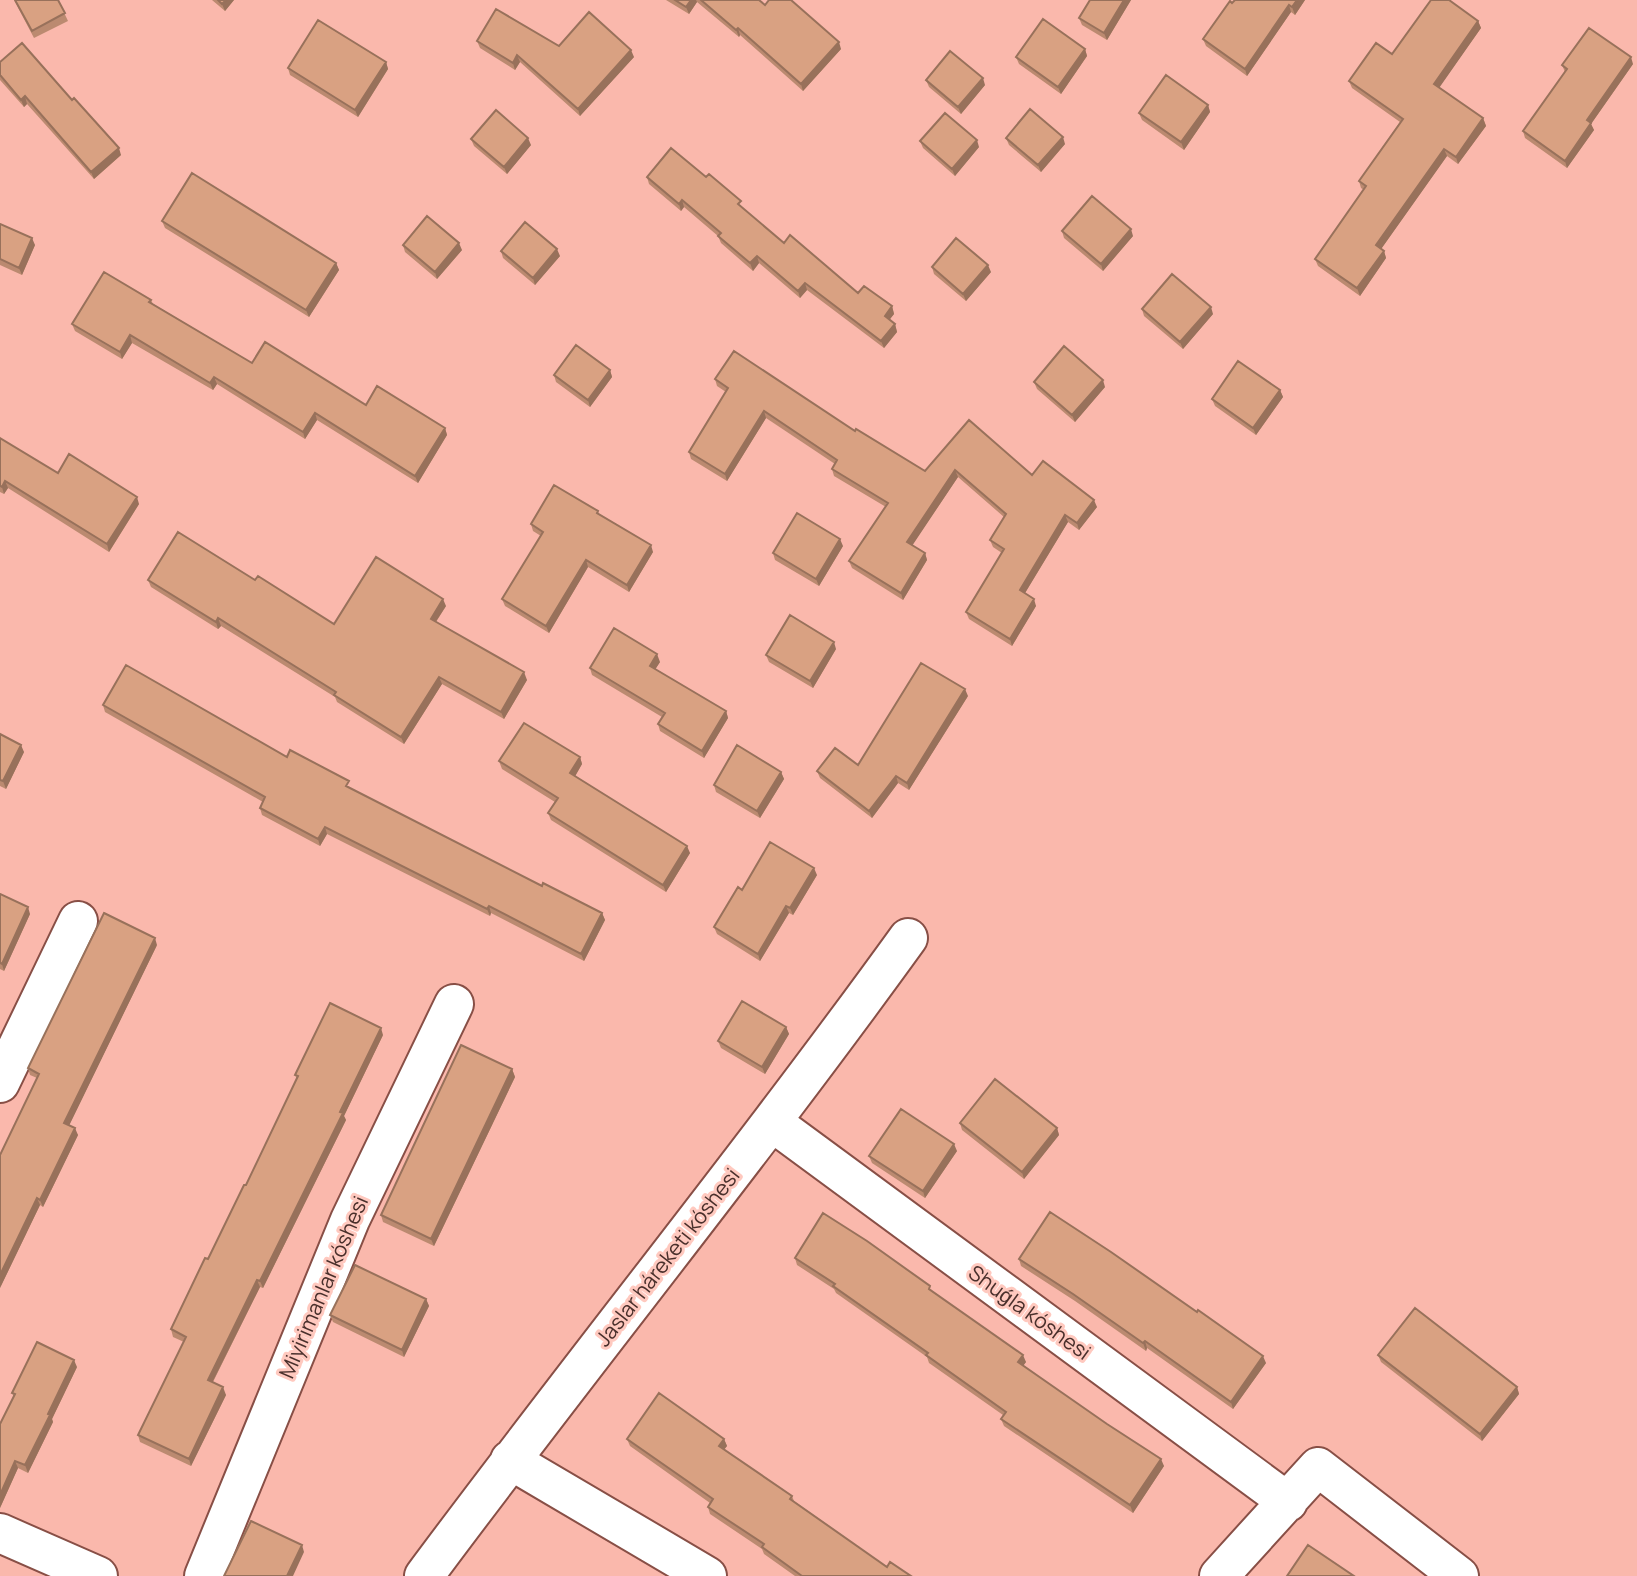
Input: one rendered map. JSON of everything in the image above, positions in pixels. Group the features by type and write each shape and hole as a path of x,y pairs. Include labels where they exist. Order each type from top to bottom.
{"street":[{"path":"0,1083 78,920"},
{"name":"Jaslar háreketi kóshesi","path":"424,1576 510,1460 772,1122 908,938"},
{"name":"Miyirimanlar kóshesi","path":"204,1576 350,1220 454,1003"},
{"name":"Shuǵla kóshesi","path":"772,1122 1287,1502"},
{"path":"510,1460 707,1576"},
{"path":"1219,1576 1318,1467 1459,1576"},
{"path":"0,1533 98,1576"}],"building":[{"path":"15,0 58,0 65,13 32,31"},
{"path":"675,0 691,0 686,7"},
{"path":"701,0 759,0 765,5 769,0 791,0 839,42 801,84 738,28 736,30"},
{"path":"1090,0 1124,0 1104,33 1079,18"},
{"path":"1235,0 1297,0 1292,7 1289,5 1245,69 1203,39 1230,1 1232,3"},
{"path":"1431,0 1449,0 1478,21 1434,84 1483,118 1456,157 1444,149 1376,245 1384,251 1357,288 1315,259 1366,186 1359,181 1403,119 1349,81 1376,43 1392,54"},
{"path":"496,9 559,46 589,12 631,50 578,109 517,55 513,63 477,41"},
{"path":"1043,19 1085,49 1058,87 1016,57"},
{"path":"318,20 386,62 355,110 288,68"},
{"path":"1589,28 1631,57 1587,120 1591,123 1565,161 1523,131 1567,69 1562,65"},
{"path":"22,43 119,148 91,172 25,96 21,100 0,75 0,62"},
{"path":"950,51 983,78 958,107 926,80"},
{"path":"1166,75 1208,105 1181,142 1139,113"},
{"path":"1030,109 1063,137 1038,165 1006,138"},
{"path":"496,110 528,138 504,167 471,139"},
{"path":"945,113 977,140 952,169 920,141"},
{"path":"671,148 706,177 709,174 741,201 738,204 784,243 790,235 858,293 864,286 892,306 885,316 895,324 881,341 805,283 798,291 757,256 750,263 718,236 721,233 682,200 679,204 647,177"},
{"path":"192,173 336,263 306,310 162,221"},
{"path":"1092,196 1131,229 1101,264 1062,231"},
{"path":"427,216 459,243 435,272 403,245"},
{"path":"525,222 557,249 533,278 501,251"},
{"path":"0,224 32,238 19,268 0,259"},
{"path":"956,238 988,265 963,294 932,267"},
{"path":"104,272 252,363 265,342 366,405 377,386 445,428 415,476 315,413 303,432 214,377 210,383 130,335 120,352 72,324"},
{"path":"1172,274 1211,307 1180,342 1142,309"},
{"path":"576,345 610,370 588,400 554,375"},
{"path":"1064,346 1103,380 1072,415 1034,382"},
{"path":"734,351 855,431 856,429 925,471 969,420 1032,475 1043,461 1094,500 1077,523 1065,515 1020,590 1034,599 1010,639 966,612 1004,549 990,540 1006,514 955,470 907,542 925,553 901,593 849,561 888,503 832,469 837,460 764,411 725,474 689,452 728,388 715,379"},
{"path":"1238,361 1280,390 1253,428 1212,399"},
{"path":"0,438 58,473 69,454 137,497 107,544 5,481 2,487 0,486"},
{"path":"554,485 651,545 627,585 586,560 546,626 502,599 543,532 531,524"},
{"path":"797,513 840,539 816,579 773,553"},
{"path":"178,532 255,580 258,576 334,624 376,557 443,599 431,619 524,672 501,712 439,677 401,737 334,695 336,692 218,618 216,622 148,580"},
{"path":"790,615 834,642 810,681 766,655"},
{"path":"614,628 657,654 650,666 726,711 702,751 658,724 665,713 590,668"},
{"path":"921,663 965,689 907,783 896,776 869,811 817,771 835,748 858,765"},
{"path":"126,665 287,757 290,750 349,781 346,786 542,886 543,883 602,913 581,954 489,906 487,909 325,827 318,839 260,808 265,797 103,705"},
{"path":"524,723 580,757 570,773 687,846 663,885 548,813 558,798 499,761"},
{"path":"0,734 21,745 3,781 0,780"},
{"path":"737,745 781,772 757,811 714,785"},
{"path":"770,842 814,868 790,908 786,906 758,954 714,927 738,887 742,890"},
{"path":"0,894 28,907 2,964 0,963"},
{"path":"104,913 155,938 64,1123 75,1128 0,1275 0,1155 39,1074 28,1068"},
{"path":"742,1001 786,1027 762,1067 718,1041"},
{"path":"330,1003 381,1028 340,1112 343,1113 208,1380 223,1387 189,1459 138,1435 186,1337 171,1329 205,1258 208,1259 246,1185"},
{"path":"461,1045 512,1069 431,1239 381,1215"},
{"path":"995,1079 1057,1128 1022,1172 960,1123"},
{"path":"901,1109 954,1144 923,1191 869,1156"},
{"path":"1050,1212 1263,1356 1231,1402 1145,1341 1143,1343 1019,1259"},
{"path":"823,1213 867,1241 930,1286 929,1289 1023,1355 1018,1362 1161,1459 1130,1505 1001,1419 1006,1412 833,1286 835,1284 795,1258"},
{"path":"355,1265 426,1299 402,1350 330,1315"},
{"path":"1415,1308 1517,1387 1480,1434 1378,1355"},
{"path":"37,1342 74,1360 25,1465 15,1461 0,1495 0,1424"},
{"path":"659,1393 724,1439 719,1446 792,1496 790,1499 887,1567 890,1562 911,1576 802,1576 762,1547 764,1544 708,1507 713,1499 627,1439"},
{"path":"251,1521 302,1545 287,1576 224,1576"},
{"path":"1308,1545 1354,1576 1287,1576"}]}
